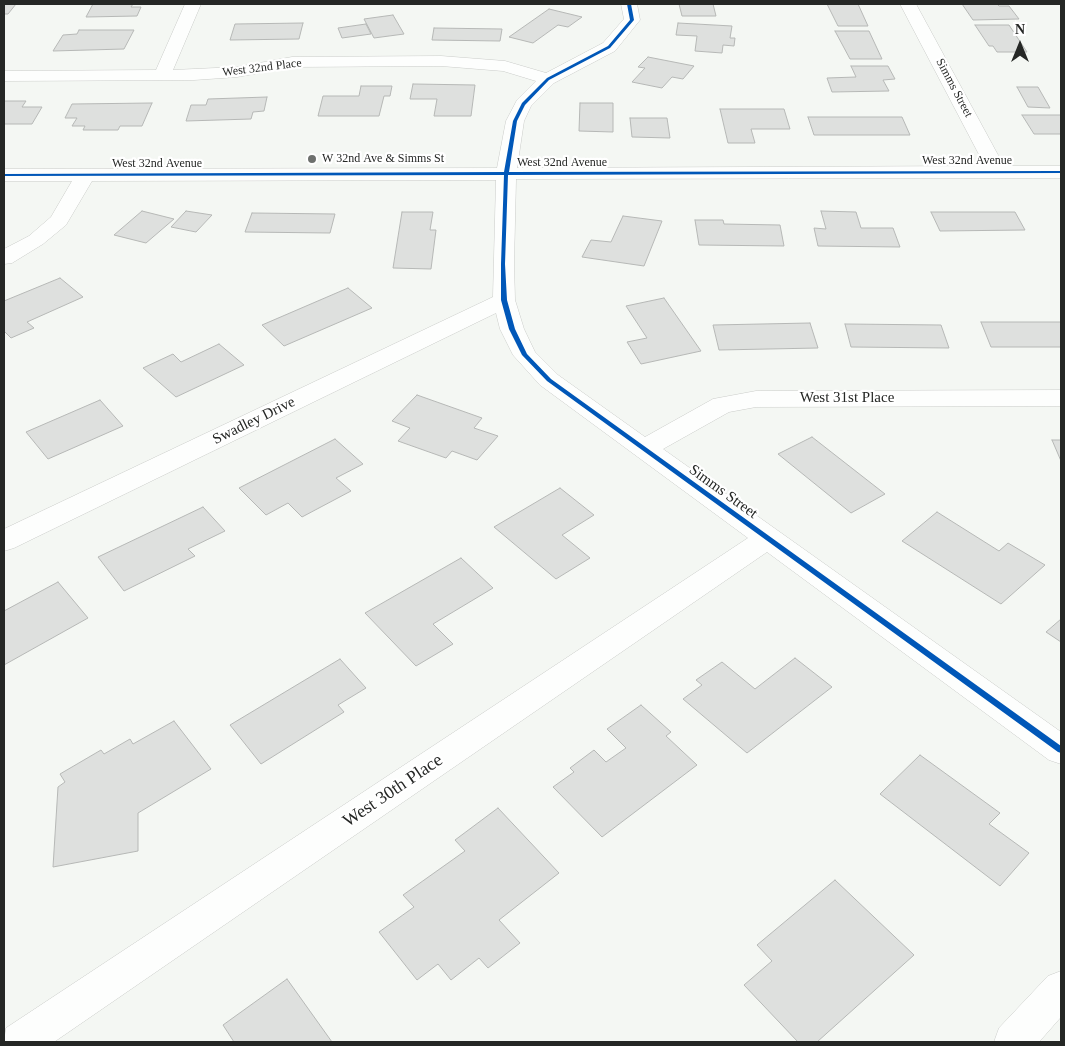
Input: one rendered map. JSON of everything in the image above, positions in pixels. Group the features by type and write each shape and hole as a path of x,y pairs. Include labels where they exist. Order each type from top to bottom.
{"street":[{"path":"162,76 193,4"},
{"name":"Simms Street","path":"629,4 632,20 609,47 548,79 523,104 515,121 506,174 503,264 504,300 512,329 525,355 549,380 766,539 1061,750"},
{"name":"Simms Street","path":"908,4 998,173"},
{"name":"West 32nd Place","path":"4,76 162,76 236,72 299,62 442,62 505,66 548,79"},
{"name":"West 32nd Avenue","path":"4,175 1061,172"},
{"path":"4,258 36,240 59,221 85,175"},
{"name":"Swadley Drive","path":"4,541 504,300"},
{"name":"West 31st Place","path":"644,449 722,405 756,399 1061,398"},
{"name":"West 30th Place","path":"20,1042 766,539"},
{"path":"1013,1042 1061,989"}],"building":[{"path":"4,4 16,4 8,14 4,14"},
{"path":"93,4 133,4 131,7 141,7 137,16 86,17"},
{"path":"679,4 713,4 716,16 682,16"},
{"path":"827,4 858,4 868,26 838,26"},
{"path":"962,4 1009,6 1019,19 973,20"},
{"path":"549,9 582,17 568,27 558,25 533,43 509,37"},
{"path":"393,15 404,34 374,38 364,19"},
{"path":"303,23 299,39 230,40 235,24"},
{"path":"678,23 732,26 730,38 735,38 734,46 723,45 722,53 695,51 697,36 676,35"},
{"path":"366,24 371,34 342,38 338,28"},
{"path":"975,25 1009,25 1027,52 997,52 993,46 989,46"},
{"path":"434,28 502,29 500,41 432,40"},
{"path":"79,30 134,30 124,49 53,51 63,35 77,34"},
{"path":"835,31 869,31 882,59 850,59"},
{"path":"648,57 694,66 683,79 672,77 662,88 632,82 645,68 638,67"},
{"path":"851,66 888,66 895,79 883,80 889,91 832,92 827,78 856,77"},
{"path":"413,84 475,85 471,116 434,116 437,99 410,99"},
{"path":"361,86 392,86 390,96 384,96 379,116 318,116 323,96 359,96"},
{"path":"1017,87 1038,87 1050,108 1028,107"},
{"path":"267,97 264,111 253,112 251,119 186,121 191,105 206,105 208,99"},
{"path":"4,101 26,101 22,107 42,107 32,124 4,124"},
{"path":"152,103 142,126 120,126 118,130 83,130 85,126 72,126 77,118 65,118 72,104"},
{"path":"580,103 613,103 613,132 579,131"},
{"path":"720,109 784,109 790,129 751,129 755,143 728,143"},
{"path":"1022,115 1061,115 1061,134 1034,134"},
{"path":"808,117 902,117 910,135 814,135"},
{"path":"630,118 667,118 670,138 632,137"},
{"path":"142,211 174,219 146,243 114,235"},
{"path":"186,211 212,215 196,232 171,227"},
{"path":"821,211 856,212 861,228 893,228 900,247 818,246 814,228 826,229"},
{"path":"402,212 433,212 430,230 436,230 431,269 393,268"},
{"path":"931,212 1015,212 1025,230 940,231"},
{"path":"252,213 335,214 330,233 245,232"},
{"path":"623,216 662,221 644,266 582,257 591,240 611,242"},
{"path":"695,220 723,220 724,224 780,225 784,246 699,245"},
{"path":"60,278 83,297 27,322 34,328 11,338 4,331 4,301"},
{"path":"348,288 372,308 284,346 262,325"},
{"path":"664,298 701,351 641,364 627,342 647,338 626,306"},
{"path":"981,322 1061,322 1061,347 991,347"},
{"path":"810,323 818,348 719,350 713,325"},
{"path":"845,324 941,325 949,348 851,347"},
{"path":"219,344 244,365 176,397 143,368 173,354 181,362"},
{"path":"417,395 482,418 474,428 498,436 477,460 452,451 446,458 398,441 410,428 392,421"},
{"path":"100,400 123,426 48,459 26,432"},
{"path":"812,437 885,494 851,513 778,454"},
{"path":"335,439 363,464 336,478 351,491 302,517 288,503 266,515 239,488"},
{"path":"1052,440 1061,440 1061,461"},
{"path":"560,488 594,515 562,535 590,558 556,579 494,527"},
{"path":"203,507 225,531 188,549 195,556 124,591 98,557"},
{"path":"937,512 999,551 1008,543 1045,565 1001,604 902,541"},
{"path":"461,558 493,588 433,624 453,644 416,666 365,613"},
{"path":"58,582 88,618 4,665 4,611"},
{"path":"1061,619 1061,642 1046,632"},
{"path":"795,658 832,687 747,753 683,699 702,685 696,680 722,662 755,689"},
{"path":"340,659 366,688 338,705 344,712 261,764 230,725"},
{"path":"641,705 671,732 666,736 697,765 602,837 553,787 574,772 570,768 594,750 606,762 626,748 607,729"},
{"path":"174,721 211,769 138,813 138,851 53,867 58,787 65,782 60,774 101,750 104,754 130,739 133,744"},
{"path":"920,755 1000,813 989,824 1029,853 1000,886 880,794"},
{"path":"498,808 559,873 499,920 520,943 488,968 479,958 451,980 438,964 417,980 379,932 414,907 403,895 465,851 455,840"},
{"path":"835,880 914,955 817,1042 798,1042 744,985 772,961 757,945"},
{"path":"287,979 332,1042 234,1042 223,1025"}],"cycle path":[{"path":"629,4 632,20 609,47 548,79 523,104 515,121 506,174 503,264 504,300 512,329 525,355 549,380 1061,750"},
{"path":"4,175 1061,172"}],"place":[{"name":"W 32nd Ave & Simms St","path":"312,159"}]}
